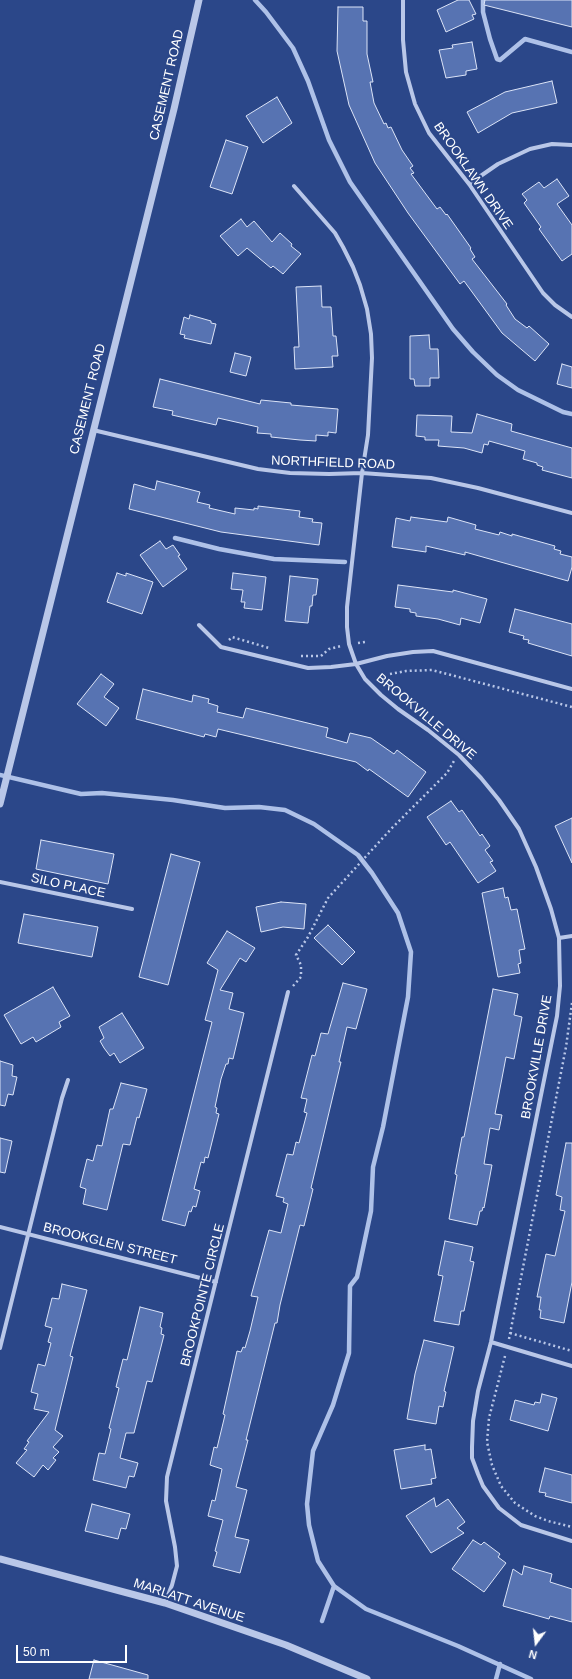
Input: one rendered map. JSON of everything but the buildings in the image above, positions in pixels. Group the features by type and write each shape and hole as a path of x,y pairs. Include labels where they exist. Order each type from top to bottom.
{"street":[{"name":"CASEMENT ROAD","path":"0,804 92,430 174,109 199,0"},
{"name":"BROOKLAWN DRIVE","path":"403,0 403,40 406,72 415,104 429,133 469,184 540,289 555,305 572,317"},
{"path":"469,184 498,164 530,150 552,144 572,145"},
{"name":"BROOKVILLE DRIVE","path":"294,186 335,233 343,246 353,267 367,309 371,334 372,358 368,435 362,473 347,607 349,644 356,664 365,679 381,695 459,755 486,784 519,829 551,909 559,938 560,986 557,1016 491,1342 473,1421 472,1458 483,1486 499,1508 521,1525 572,1541"},
{"name":"NORTHFIELD ROAD","path":"92,430 258,469 290,473 362,473 431,478 478,488 572,513"},
{"path":"199,625 221,647 308,668 356,664 387,656 433,651 572,689"},
{"name":"SILO PLACE","path":"0,882 132,910"},
{"path":"559,938 572,936"},
{"name":"BROOKPOINTE CIRCLE","path":"165,1603 172,1585 176,1566 175,1548 166,1501 167,1477 288,992"},
{"path":"0,1348 62,1098 68,1080"},
{"name":"BROOKGLEN STREET","path":"0,1227 216,1282"},
{"path":"491,1342 572,1366"},
{"name":"MARLATT AVENUE","path":"0,1559 165,1603 286,1645 367,1679"}],"path":[{"path":"228,640 232,637 276,649"},
{"path":"295,654 321,656 329,649 366,642"},
{"path":"390,674 406,671 432,670 572,707"},
{"path":"288,992 300,977 301,965 296,955 308,937 328,898 391,829 447,773 451,764 459,755"},
{"path":"572,1003 566,1047 508,1347 488,1418 488,1442 492,1465 501,1486 515,1503 535,1516 572,1527"},
{"path":"510,1333 572,1351"}],"waterway":[{"path":"255,0 293,48 308,81 329,140 350,182 453,329 473,352 497,375 518,390 563,412 572,414"},
{"path":"483,0 483,12 497,59 500,60 525,39 572,52"},
{"path":"175,538 219,549 274,559 345,562"},
{"path":"0,775 81,794 102,793 173,800 225,808 259,807 285,810 314,824 358,855 372,873 398,913 411,952 408,997 383,1127 373,1167 371,1211 357,1277 350,1286 349,1353 333,1405 313,1451 307,1504 309,1525 318,1561 334,1586 366,1609 458,1646 531,1679"},
{"path":"322,1621 334,1586"},
{"path":"496,1679 500,1664"}]}
